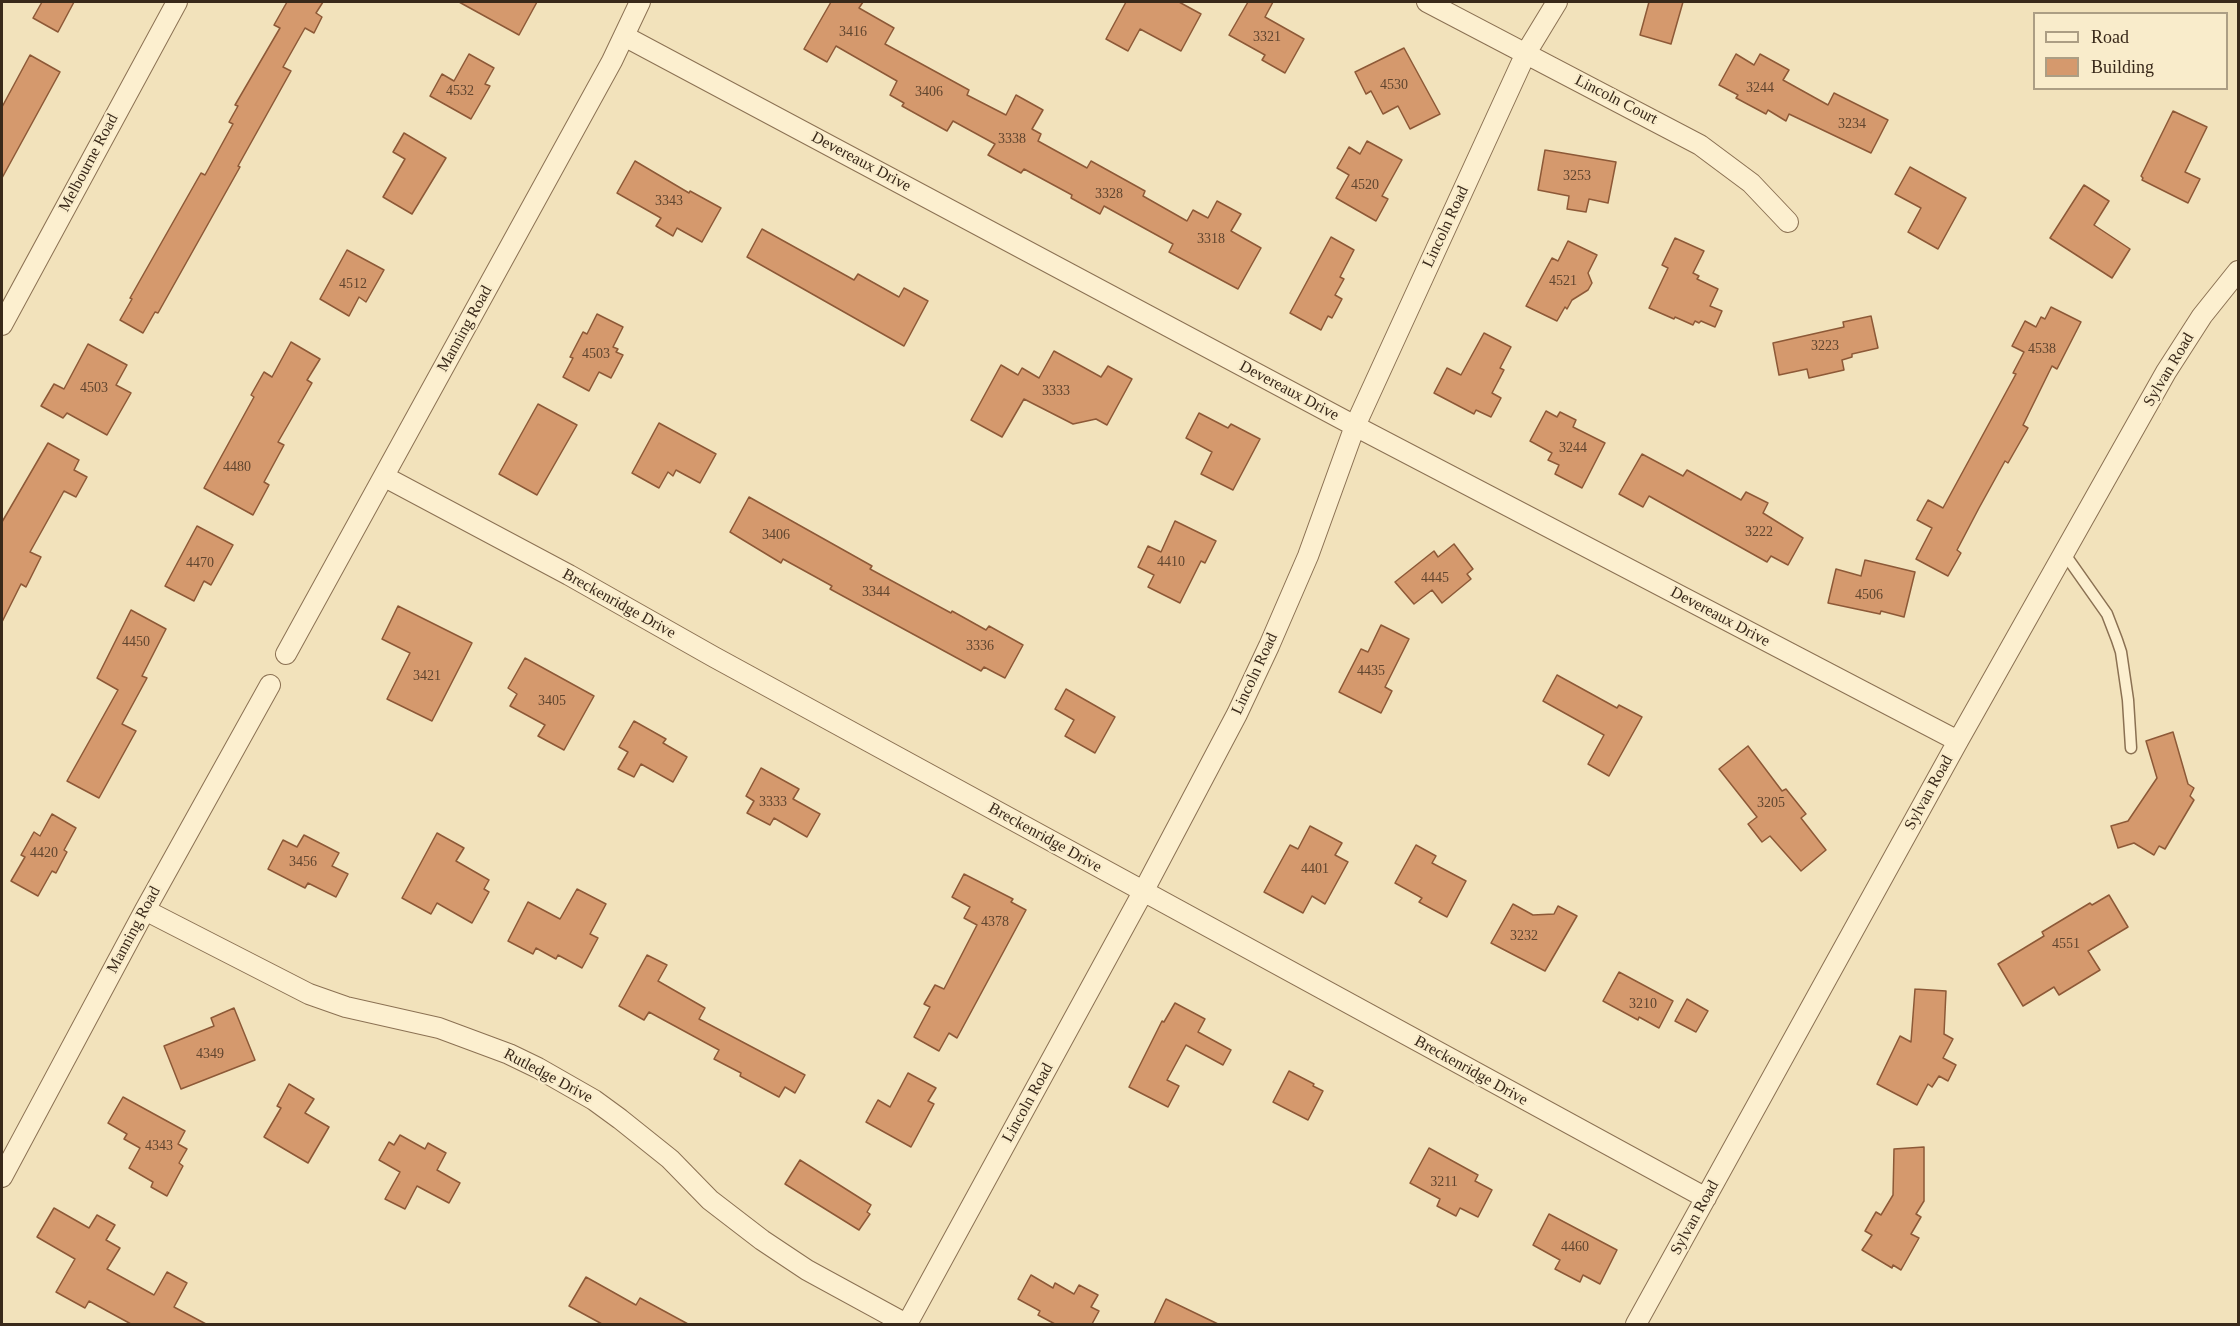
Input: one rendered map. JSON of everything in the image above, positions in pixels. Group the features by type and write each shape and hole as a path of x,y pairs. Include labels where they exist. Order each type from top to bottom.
{"street":[{"name":"Melbourne Road","path":"2,325 177,2"},
{"name":"Manning Road","path":"286,654 612,61 640,2"},
{"name":"Lincoln Court","path":"1427,2 1700,145 1751,183 1788,222"},
{"name":"Lincoln Road","path":"907,1324 1222,743 1269,646 1308,556 1355,426 1526,54 1557,2"},
{"name":"Devereaux Drive","path":"624,36 1355,426 1958,741"},
{"name":"Sylvan Road","path":"1636,1324 1958,741 2183,344 2238,271"},
{"name":"Breckenridge Drive","path":"384,477 569,575 724,663 1706,1198"},
{"name":"Manning Road","path":"2,1177 145,910 270,685"},
{"name":"Rutledge Drive","path":"145,910 309,994 346,1007 440,1028 509,1054 538,1068 594,1100 620,1119 670,1159 711,1200 762,1240 807,1270 907,1324"}],"lane":[{"path":"2064,553 2107,614 2117,640 2128,700 2131,748"}],"building":[{"path":"42,2 74,2 58,32 33,18"},
{"path":"287,2 323,2 316,13 322,17 314,33 305,28 283,67 291,71 158,313 155,312 143,333 120,320 132,299 130,298 201,173 205,175 233,124 229,122 238,106 235,105 280,28 274,25"},
{"path":"459,2 537,2 519,35"},
{"path":"831,2 863,2 859,8 894,28 885,44 969,90 967,95 1006,115 1016,95 1043,110 1032,129 1041,134 1038,141 1087,168 1091,161 1145,191 1143,196 1187,221 1193,210 1208,218 1217,201 1241,214 1231,231 1261,248 1238,289 1169,252 1173,244 1104,206 1100,214 1071,198 1072,195 1024,169 1021,173 988,155 995,144 953,121 947,131 902,106 904,103 890,95 897,81 836,46 827,62 804,49"},
{"path":"1126,2 1179,2 1201,14 1181,51 1140,29 1128,51 1106,39"},
{"path":"1248,2 1273,2 1265,17 1304,39 1285,73 1262,60 1265,55 1229,35"},
{"path":"1649,2 1683,2 1671,44 1640,35"},
{"path":"1404,48 1440,114 1410,129 1398,106 1383,114 1371,91 1366,94 1355,72"},
{"path":"469,54 494,68 485,84 490,86 471,119 430,96 442,74 454,81"},
{"path":"1736,54 1754,65 1760,54 1789,70 1783,80 1828,105 1834,93 1888,120 1871,153 1789,114 1786,121 1768,110 1766,114 1736,98 1738,95 1719,85"},
{"path":"30,55 60,72 2,178 2,107"},
{"path":"2173,111 2207,127 2185,172 2200,179 2188,203 2142,180 2141,176"},
{"path":"404,133 446,158 412,214 383,197 405,159 393,152"},
{"path":"1367,141 1402,160 1382,196 1388,199 1376,221 1336,198 1349,175 1337,168 1349,147 1360,154"},
{"path":"1545,150 1616,162 1608,203 1589,199 1586,212 1567,209 1569,196 1538,190"},
{"path":"635,161 689,193 690,191 721,208 702,242 677,228 673,236 656,226 661,218 617,193"},
{"path":"1910,167 1966,198 1938,249 1908,232 1921,208 1895,194"},
{"path":"2084,185 2109,201 2094,225 2130,249 2112,278 2050,238"},
{"path":"762,229 854,280 858,274 899,297 904,288 928,301 904,346 747,257"},
{"path":"1331,237 1354,250 1340,277 1344,279 1335,295 1342,299 1332,318 1328,316 1321,330 1290,313"},
{"path":"1675,238 1704,251 1693,273 1699,276 1697,279 1718,289 1710,306 1722,311 1715,327 1701,321 1699,323 1695,321 1693,325 1649,308 1668,268 1662,265"},
{"path":"1568,241 1597,255 1588,273 1592,283 1588,290 1572,300 1567,309 1565,307 1557,321 1526,306 1552,258 1558,261"},
{"path":"347,250 384,270 366,302 359,297 349,316 320,299"},
{"path":"2051,307 2081,322 2057,369 2052,366 2023,425 2028,428 2008,463 2005,461 1979,508 1957,550 1961,553 1948,576 1916,559 1932,528 1917,520 1928,500 1943,508 2016,374 2013,373 2024,352 2012,346 2025,321 2036,327 2041,317 2045,319"},
{"path":"597,314 623,327 613,347 618,349 616,352 623,355 611,378 599,372 589,391 563,377 583,332 587,334"},
{"path":"1871,316 1878,348 1852,354 1852,357 1842,360 1844,370 1809,378 1807,369 1779,375 1773,343 1844,327 1843,322"},
{"path":"1484,333 1511,347 1500,368 1504,370 1492,393 1501,398 1491,417 1476,410 1474,414 1434,393 1447,368 1461,375"},
{"path":"291,342 320,359 307,380 312,383 278,442 284,445 264,482 269,485 253,515 204,488 254,397 251,395 264,372 272,377"},
{"path":"88,344 127,365 116,385 131,393 107,435 67,413 63,418 41,406 54,384 64,389"},
{"path":"1054,351 1101,377 1108,366 1132,379 1107,425 1096,419 1073,424 1024,399 1002,437 971,420 1001,365 1018,375 1022,368 1039,378"},
{"path":"538,404 577,425 537,495 499,474"},
{"path":"1546,411 1557,417 1560,412 1576,420 1573,427 1605,443 1582,488 1555,474 1559,465 1548,460 1552,453 1530,441"},
{"path":"1199,413 1228,428 1231,424 1260,439 1233,490 1201,474 1212,452 1186,438"},
{"path":"659,423 716,454 700,483 676,470 673,476 668,472 659,488 632,473"},
{"path":"48,443 79,460 74,470 87,477 76,497 64,491 30,552 41,557 26,587 21,584 2,622 2,522"},
{"path":"1642,454 1683,476 1687,470 1741,500 1746,492 1768,503 1763,513 1803,538 1788,565 1771,556 1767,562 1649,496 1643,507 1619,494"},
{"path":"749,497 872,566 870,569 951,613 952,611 986,630 989,626 1023,645 1005,678 984,667 981,671 830,589 832,586 783,559 781,563 730,532"},
{"path":"1175,521 1216,541 1205,563 1201,561 1180,603 1148,587 1154,575 1138,567 1148,546 1161,552"},
{"path":"197,526 233,545 211,585 204,581 194,601 165,586"},
{"path":"1454,544 1473,569 1467,574 1471,579 1442,603 1432,590 1414,604 1395,582 1434,551 1438,557"},
{"path":"1865,560 1915,572 1904,617 1828,603 1836,569 1861,576"},
{"path":"398,606 472,643 432,721 387,699 410,653 382,639"},
{"path":"131,610 166,629 142,676 147,678 122,724 136,731 99,798 67,781 118,690 97,678"},
{"path":"1381,625 1409,639 1385,687 1392,691 1381,713 1339,692 1361,649 1368,652"},
{"path":"525,658 594,696 564,750 538,736 545,725 510,706 517,694 508,688"},
{"path":"1557,675 1617,708 1619,705 1642,717 1609,776 1588,764 1604,735 1543,701"},
{"path":"1066,689 1115,717 1095,753 1065,736 1074,720 1055,709"},
{"path":"634,721 666,739 663,743 687,757 673,782 641,764 634,777 618,769 628,752 619,747"},
{"path":"2173,732 2188,784 2194,788 2190,796 2194,800 2165,849 2159,846 2154,855 2134,843 2118,848 2111,826 2128,821 2157,778 2146,741"},
{"path":"1748,746 1782,791 1786,789 1806,814 1801,818 1826,850 1801,871 1770,836 1762,842 1748,824 1757,817 1719,769"},
{"path":"761,768 799,789 793,799 820,814 807,837 774,818 770,825 747,813 754,801 746,796"},
{"path":"52,814 76,828 64,850 67,852 56,873 52,871 38,896 11,881 25,857 21,855 34,832 40,836"},
{"path":"1310,826 1342,843 1335,855 1348,862 1325,904 1312,896 1303,913 1264,892 1290,845 1298,849"},
{"path":"437,833 464,848 456,861 489,880 484,889 489,892 472,923 437,903 431,914 402,898"},
{"path":"304,835 339,853 332,866 348,874 336,897 308,883 305,888 268,869 283,840 297,847"},
{"path":"1416,845 1436,856 1432,863 1466,881 1447,917 1419,902 1422,898 1395,883"},
{"path":"964,874 1013,899 1011,902 1026,910 957,1038 949,1033 939,1051 914,1037 930,1007 924,1004 935,985 944,989 977,925 964,918 970,907 952,897"},
{"path":"577,889 606,904 590,934 598,938 582,968 558,955 556,959 536,948 533,954 508,941 528,902 560,919"},
{"path":"2109,895 2128,927 2088,951 2100,970 2059,995 2054,987 2023,1006 1998,964 2044,936 2042,932 2090,903 2092,905"},
{"path":"1513,904 1533,915 1554,914 1558,906 1577,916 1545,971 1491,943"},
{"path":"647,955 667,965 658,981 705,1008 699,1019 805,1075 795,1093 785,1087 779,1097 714,1059 719,1050 649,1012 644,1020 619,1006"},
{"path":"1619,972 1673,1001 1659,1028 1639,1017 1638,1020 1603,1001"},
{"path":"1915,989 1946,991 1944,1034 1953,1039 1943,1058 1956,1065 1948,1081 1939,1076 1932,1087 1928,1084 1917,1105 1877,1084 1900,1036 1911,1042"},
{"path":"1687,999 1708,1011 1696,1032 1675,1021"},
{"path":"1175,1003 1205,1019 1198,1032 1231,1050 1223,1065 1186,1045 1167,1080 1179,1086 1168,1107 1129,1087 1162,1021 1164,1022"},
{"path":"234,1008 255,1060 181,1089 164,1046 214,1026 211,1018"},
{"path":"1289,1071 1323,1091 1308,1120 1273,1102"},
{"path":"908,1073 936,1088 928,1101 934,1104 911,1147 866,1122 878,1100 890,1107"},
{"path":"289,1084 314,1099 305,1113 329,1127 308,1163 264,1137 281,1108 277,1106"},
{"path":"123,1097 185,1131 178,1144 187,1149 179,1163 183,1166 167,1196 151,1187 153,1182 129,1168 140,1148 124,1139 127,1134 108,1123"},
{"path":"400,1135 425,1149 428,1143 446,1153 437,1170 460,1183 449,1203 417,1186 405,1209 385,1199 400,1172 379,1160 389,1142 394,1145"},
{"path":"1924,1147 1924,1201 1916,1214 1921,1217 1911,1234 1919,1238 1901,1270 1893,1265 1892,1268 1862,1250 1872,1235 1865,1231 1876,1212 1881,1215 1893,1195 1894,1149"},
{"path":"1429,1148 1478,1175 1475,1181 1492,1190 1478,1217 1460,1208 1456,1216 1437,1206 1440,1199 1410,1183"},
{"path":"800,1160 871,1205 867,1212 870,1214 859,1230 785,1184"},
{"path":"54,1208 89,1228 97,1215 115,1225 106,1240 120,1248 107,1269 154,1295 167,1272 187,1283 174,1307 206,1324 131,1324 89,1301 85,1308 56,1292 75,1259 37,1237"},
{"path":"1549,1214 1617,1250 1600,1284 1583,1275 1580,1282 1555,1269 1560,1260 1533,1245"},
{"path":"1031,1275 1053,1288 1055,1283 1074,1294 1079,1285 1098,1295 1091,1307 1099,1311 1092,1324 1055,1324 1038,1315 1040,1311 1018,1299"},
{"path":"586,1277 636,1305 640,1298 688,1324 602,1324 569,1306"},
{"path":"1166,1299 1218,1324 1154,1324"}]}
